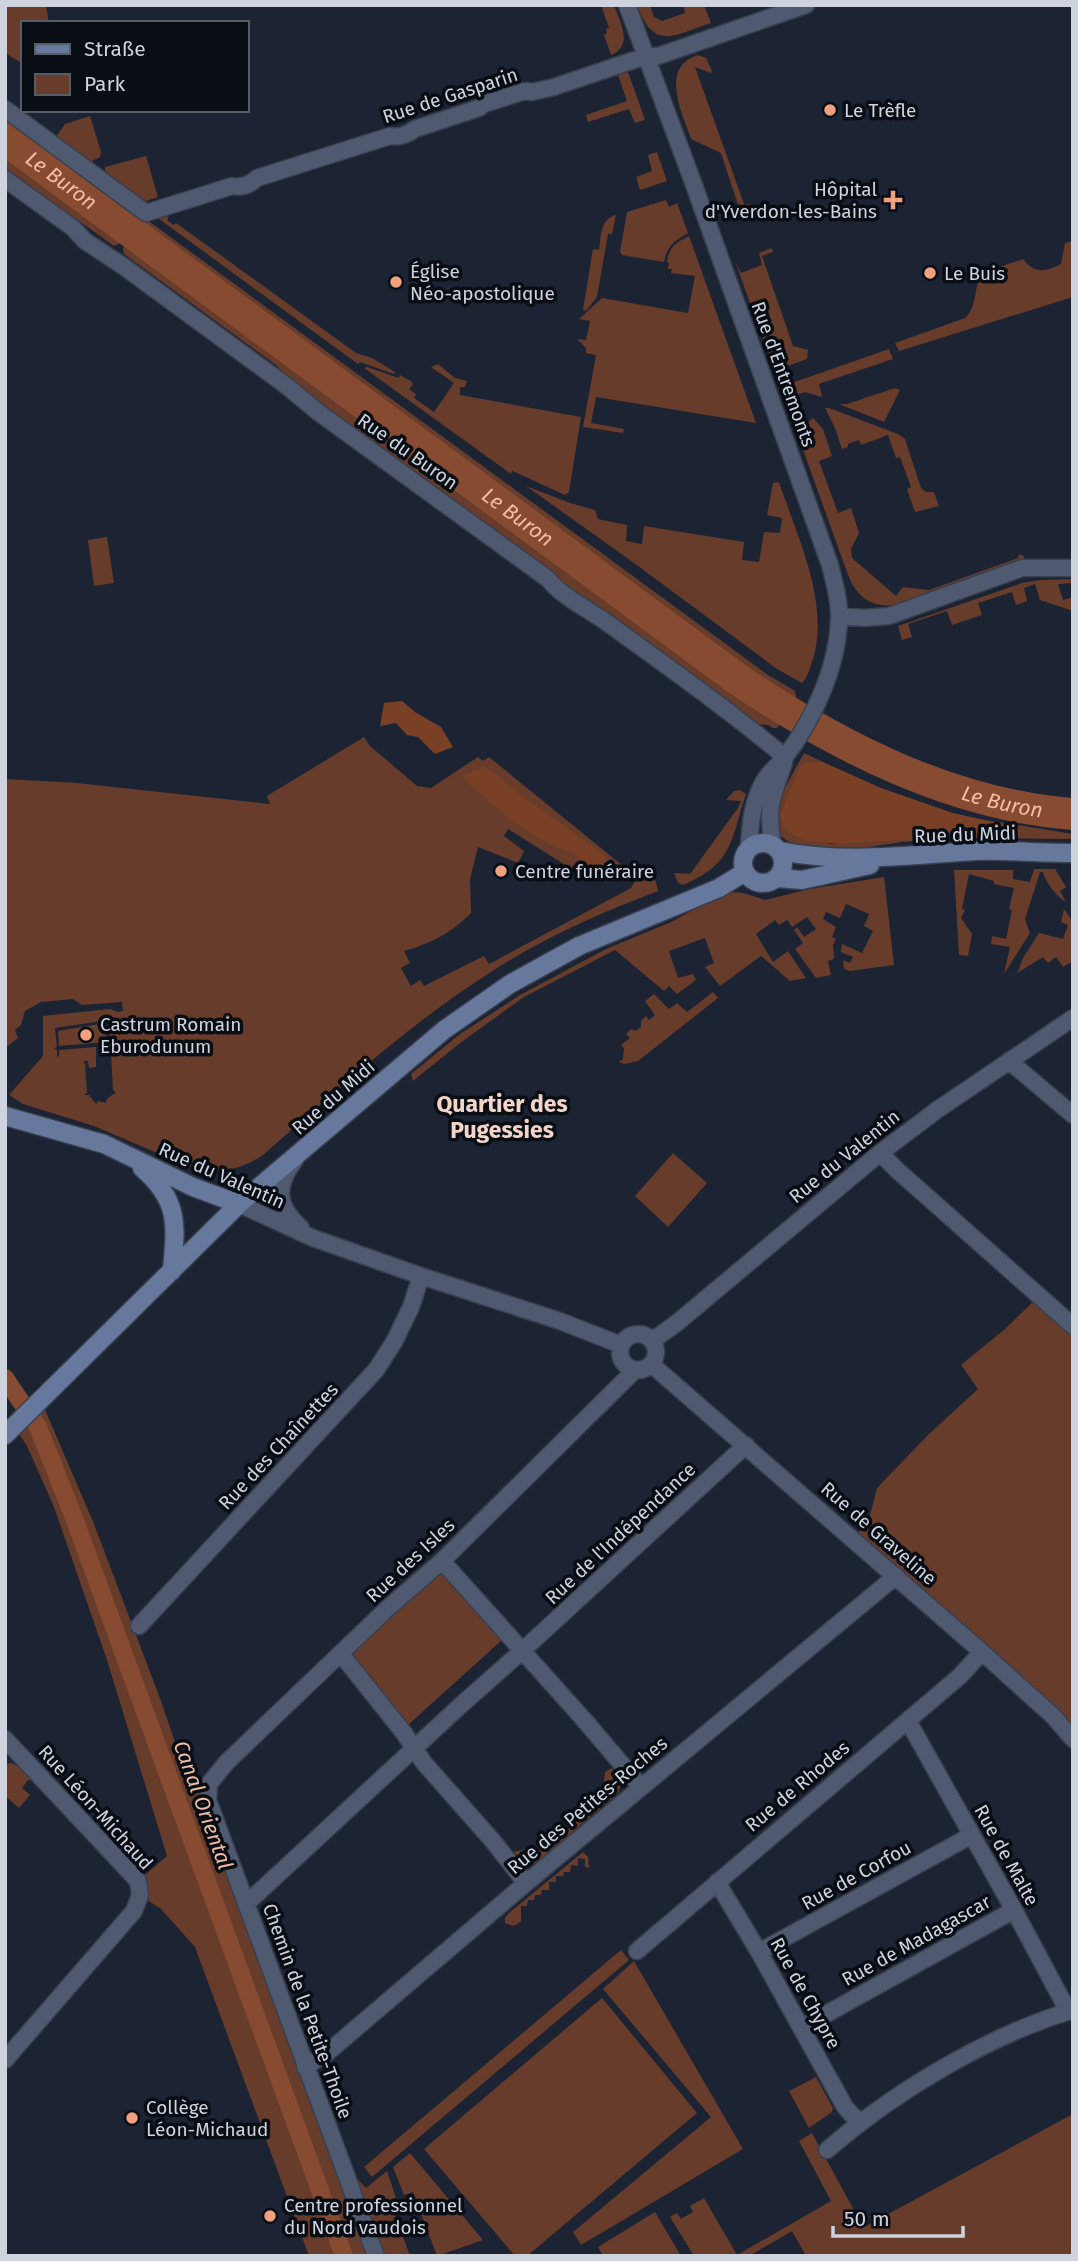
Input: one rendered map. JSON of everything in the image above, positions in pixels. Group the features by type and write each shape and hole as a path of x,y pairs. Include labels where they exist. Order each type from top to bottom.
{"main road":[{"path":"760,842 776,848 784,865 777,878 772,882 753,881 745,872 743,860 748,849 760,842"},
{"name":"Rue du Midi","path":"776,848 802,856 841,858 901,858 977,851 1073,853"},
{"name":"Rue du Midi","path":"777,878 802,880 901,858"},
{"name":"Rue du Midi","path":"10,1430 239,1204 444,1030 510,984 579,946 719,888 745,872"},
{"name":"Rue du Valentin","path":"5,1115 113,1148 193,1187 239,1204"},
{"name":"Rue du Valentin","path":"113,1148 154,1178 172,1209 176,1232 172,1271"}],"street":[{"name":"Rue d'Entremonts","path":"627,5 830,565 839,616 833,662 817,704 785,757 765,780 759,792 751,816 748,849"},
{"name":"Rue de Gasparin","path":"5,109 146,213 232,186 252,183 257,178 390,136 410,133 525,91 554,87 646,55 658,56 806,5"},
{"name":"Rue du Buron","path":"5,179 73,228 85,241 279,380 318,412 554,586 688,680 785,757"},
{"path":"839,616 889,616 1022,568 1073,568"},
{"name":"Rue d'Entremonts","path":"776,848 768,815 785,757"},
{"name":"Rue du Valentin","path":"652,1341 880,1153 937,1110 1073,1018"},
{"path":"1009,1061 1073,1115"},
{"name":"Rue du Valentin","path":"301,1153 284,1177 281,1202 286,1213 313,1238"},
{"path":"880,1153 1073,1326"},
{"name":"Rue du Valentin","path":"239,1204 313,1238 560,1321 621,1345"},
{"name":"Rue des Chaînettes","path":"139,1626 376,1370 400,1331 421,1276"},
{"path":"636,1334 652,1341 656,1353 646,1368 635,1370 622,1361 621,1345 630,1336 636,1334"},
{"name":"Rue de Graveline","path":"651,1364 982,1652 1053,1716 1073,1739"},
{"name":"Rue des Isles","path":"212,1779 442,1561 635,1370"},
{"name":"Rue de l'Indépendance","path":"246,1904 746,1445"},
{"path":"442,1561 641,1787"},
{"name":"Rue des Petites-Roches","path":"305,2067 327,2053 526,1883 896,1576"},
{"name":"Rue de Rhodes","path":"636,1951 908,1721 960,1676 982,1652"},
{"path":"341,1654 424,1763 526,1883"},
{"name":"Rue de Malte","path":"908,1721 1071,2010"},
{"name":"Rue Léon-Michaud","path":"5,2060 115,1936 134,1911 140,1895 138,1881 7,1746"},
{"name":"Chemin de la Petite-Thoile","path":"212,1779 207,1791 208,1800 376,2256"},
{"name":"Rue de Corfou","path":"760,1952 972,1835"},
{"name":"Rue de Chypre","path":"717,1882 760,1952 845,2106 853,2116 861,2120"},
{"name":"Rue de Madagascar","path":"801,2028 1014,1910"},
{"path":"827,2150 861,2120 931,2075 1004,2036 1071,2010"}],"green space":[{"path":"5,5 46,5 49,21 21,21 21,63 5,53"},
{"path":"601,5 614,5 622,26 622,46 611,55 604,35 609,28"},
{"path":"637,5 650,5 654,17 662,21 685,13 683,5 704,5 711,23 676,35 658,35 644,20"},
{"path":"698,55 706,58 712,71 711,73 695,67 744,204 760,205 762,210 742,217 721,153 691,139 679,104 676,80 679,70 686,61"},
{"path":"628,72 645,120 635,123 629,109 588,122 586,115 627,101 618,75"},
{"path":"90,116 101,152 100,157 90,162 56,137 65,124"},
{"path":"5,118 140,217 133,226 5,132"},
{"path":"5,148 126,236 114,246 5,168"},
{"path":"657,152 667,181 640,190 636,177 652,171 648,155"},
{"path":"146,156 158,197 146,201 105,172 105,167"},
{"path":"666,200 669,207 677,203 688,233 672,244 664,262 622,255 620,252 627,212"},
{"path":"616,215 612,234 608,234 597,297 586,311 583,310 593,249 599,250 604,224"},
{"path":"155,216 169,217 167,220 174,225 176,223 356,353 372,358 395,372 394,374 360,362 358,364"},
{"path":"144,219 768,675 795,691 796,698 791,706 137,229"},
{"path":"689,236 756,423 596,397 591,423 624,429 623,433 583,427 596,355 586,353 586,348 577,339 586,340 590,321 579,319 602,298 688,313 695,276 671,273 672,269 668,269 667,262 674,246"},
{"path":"129,239 757,700 784,717 777,728 756,724 300,389 276,365 124,254 123,248"},
{"path":"1073,241 1073,297 899,351 895,343 965,318 972,308 982,273 1023,259 1036,269 1050,269 1061,264 1065,243"},
{"path":"772,248 773,252 762,256 793,346 808,350 807,359 782,368 772,364 735,261 741,273 762,265 759,253"},
{"path":"889,349 893,359 819,384 822,397 805,392 786,398 783,393 786,385"},
{"path":"438,364 455,378 467,381 465,387 460,387 460,395 581,417 569,492 565,495 512,471 511,474 364,368 399,378 400,375 411,381 413,384 409,389 416,394 414,398 434,412 454,383 431,367"},
{"path":"895,388 900,390 884,422 839,404 847,404"},
{"path":"825,408 898,434 905,439 921,488 926,492 934,492 939,506 915,512 907,489 911,487 888,435 861,445 859,440 842,449"},
{"path":"813,418 823,429 832,456 819,461 838,513 851,508 859,533 851,549 852,558 896,596 903,587 929,590 1018,558 1019,554 1024,556 1024,559 895,605 872,603 860,595 848,575 797,433"},
{"path":"779,482 809,570 817,615 813,659 802,683 777,669 526,486 595,510 598,519 627,525 626,541 642,544 644,526 744,542 742,560 759,562 764,532 780,533 782,518 767,515 773,483"},
{"path":"107,537 114,583 94,586 88,540"},
{"path":"1073,579 1073,583 1058,584 1063,600 1073,597 1073,611 1040,600 1035,584 1024,588 1027,601 1016,605 1012,592 978,603 982,615 952,625 947,611 908,624 912,637 902,640 898,626 1022,583"},
{"path":"364,737 370,746 417,786 431,788 478,757 483,761 489,757 623,866 591,881 508,829 504,836 524,851 518,863 478,847 470,879 471,913 440,936 404,951 410,963 401,968 411,986 420,980 424,986 484,956 489,964 631,888 640,873 649,872 654,875 658,891 572,927 491,972 402,1036 263,1155 237,1168 210,1170 190,1167 94,1126 23,1104 9,1095 43,1056 43,1016 110,1009 123,1011 122,1002 82,1005 73,999 41,1002 25,1011 21,1025 15,1030 18,1038 5,1048 5,779 77,783 270,804 267,796","holes":["109,1020 113,1090 116,1092 106,1103 98,1101 96,1104 89,1095 84,1095 87,1093 83,1061 88,1061 89,1068 96,1067 96,1047 59,1050 57,1057 57,1050 54,1048 57,1047 55,1028"]},
{"path":"804,753 823,762 807,762 829,844 1019,833 1012,826 980,819 1073,834 1073,839 963,838 902,842 829,853 797,849 780,835 776,824 781,795"},
{"path":"740,790 746,794 728,849 712,868 700,877 683,885 678,883 674,873 690,874 738,808 741,801 726,800 734,791"},
{"path":"1034,869 1055,869 1066,887 1060,891 1066,902 1052,889 1043,872 1040,872 1025,919 1030,933 1004,974 1010,947 991,944 992,936 1006,939 1014,888 994,884 994,881 969,874 962,909 965,910 961,918 972,934 968,956 959,955 954,870 1013,870 1013,879 1030,882"},
{"path":"884,877 894,965 850,971 844,969 843,960 850,963 853,957 841,952 842,944 862,953 873,931 864,926 869,914 846,904 840,918 826,912 823,919 836,927 832,937 836,939 833,945 834,959 828,961 831,975 816,978 795,949 803,943 794,930 797,927 804,937 816,929 807,917 792,927 787,920 779,925 775,920 756,934 773,962 788,951 806,978 790,981 761,956 720,986 705,967 714,963 705,938 669,951 678,978 693,974 696,980 677,994 669,986 664,991 615,950 524,997 413,1081 411,1074 460,1034 520,995 606,949 671,922 709,901 732,892 765,900 810,889"},
{"path":"1064,909 1073,922 1073,961 1063,967 1056,957 1048,963 1043,957 1009,978 1018,972 1023,958 1039,933 1063,939 1068,925 1061,922"},
{"path":"713,992 718,998 638,1061 625,1064 619,1062 623,1059 624,1048 621,1045 630,1038 626,1034 631,1029 635,1031 641,1027 641,1021 646,1016 649,1020 655,1015 645,1001 654,994 669,1009 677,1003 687,1012"},
{"path":"106,1023 107,1042 59,1046 58,1031"},
{"path":"673,1153 707,1183 668,1227 635,1196"},
{"path":"1038,1297 1073,1326 1073,1732 854,1539 870,1515 877,1488 928,1435 978,1389 961,1365 1005,1329"},
{"path":"43,1405 94,1524 191,1789 197,1785 204,1799 370,2256 309,2256 195,1947 161,1909 140,1895 138,1881 167,1856 107,1660 54,1507 19,1434 18,1428"},
{"path":"437,1573 447,1576 502,1640 408,1725 356,1664 353,1655 355,1649"},
{"path":"11,1763 22,1768 35,1781 28,1780 22,1788 30,1795 19,1808 5,1796 5,1764"},
{"path":"612,1768 622,1782 618,1793 537,1862 530,1865 522,1863 514,1852 550,1843 605,1799 602,1795 605,1772"},
{"path":"583,1852 588,1857 589,1868 585,1867 585,1859 578,1858 578,1866 571,1865 570,1872 556,1876 556,1882 549,1882 549,1890 542,1890 541,1895 535,1895 534,1900 528,1900 527,1906 521,1906 519,1923 505,1923 509,1913"},
{"path":"621,1950 629,1960 372,2177 364,2167"},
{"path":"634,1961 743,2149 581,2245 573,2232 711,2117 603,1989"},
{"path":"602,1998 697,2113 527,2256 515,2256 424,2149"},
{"path":"816,2077 833,2108 832,2112 809,2128 789,2091"},
{"path":"1073,2114 1073,2256 806,2256 792,2231 749,2256 694,2256 670,2217 677,2213 681,2219 693,2212 690,2206 704,2198 737,2255 831,2201 799,2141 812,2133 862,2225 866,2226"},
{"path":"410,2153 483,2240 437,2256 413,2192 404,2195 393,2167"},
{"path":"387,2171 396,2198 390,2200 410,2256 381,2256 354,2175 366,2188"},
{"path":"655,2212 681,2256 603,2256 598,2247"}],"shaded area":[{"path":"402,701 441,727 453,747 435,754 418,737 407,735 396,723 380,726 384,703"},
{"path":"807,762 823,762 881,788 953,813 1012,826 1019,829 1019,833 840,844 807,841 790,833 783,826 780,814 800,767"},
{"path":"486,767 604,855 611,869 589,868 573,852 561,849 530,833 498,809 462,775"}],"waterway":[{"name":"Le Buron","path":"5,139 740,681 817,728 898,769 984,799 1073,814"},
{"name":"Canal Oriental","path":"5,1378 38,1427 73,1515 344,2256"}],"place":[{"name":"Le Trèfle","path":"830,110"},
{"name":"Hôpital d'Yverdon-les-Bains","path":"893,200"},
{"name":"Le Buis","path":"930,273"},
{"name":"Église Néo-apostolique","path":"396,282"},
{"name":"Centre funéraire","path":"501,871"},
{"name":"Castrum Romain Eburodunum","path":"86,1035"},
{"name":"Collège Léon-Michaud","path":"132,2118"},
{"name":"Centre professionnel du Nord vaudois","path":"270,2216"}],"district":[{"name":"Quartier des Pugessies","path":"502,1117"}]}
